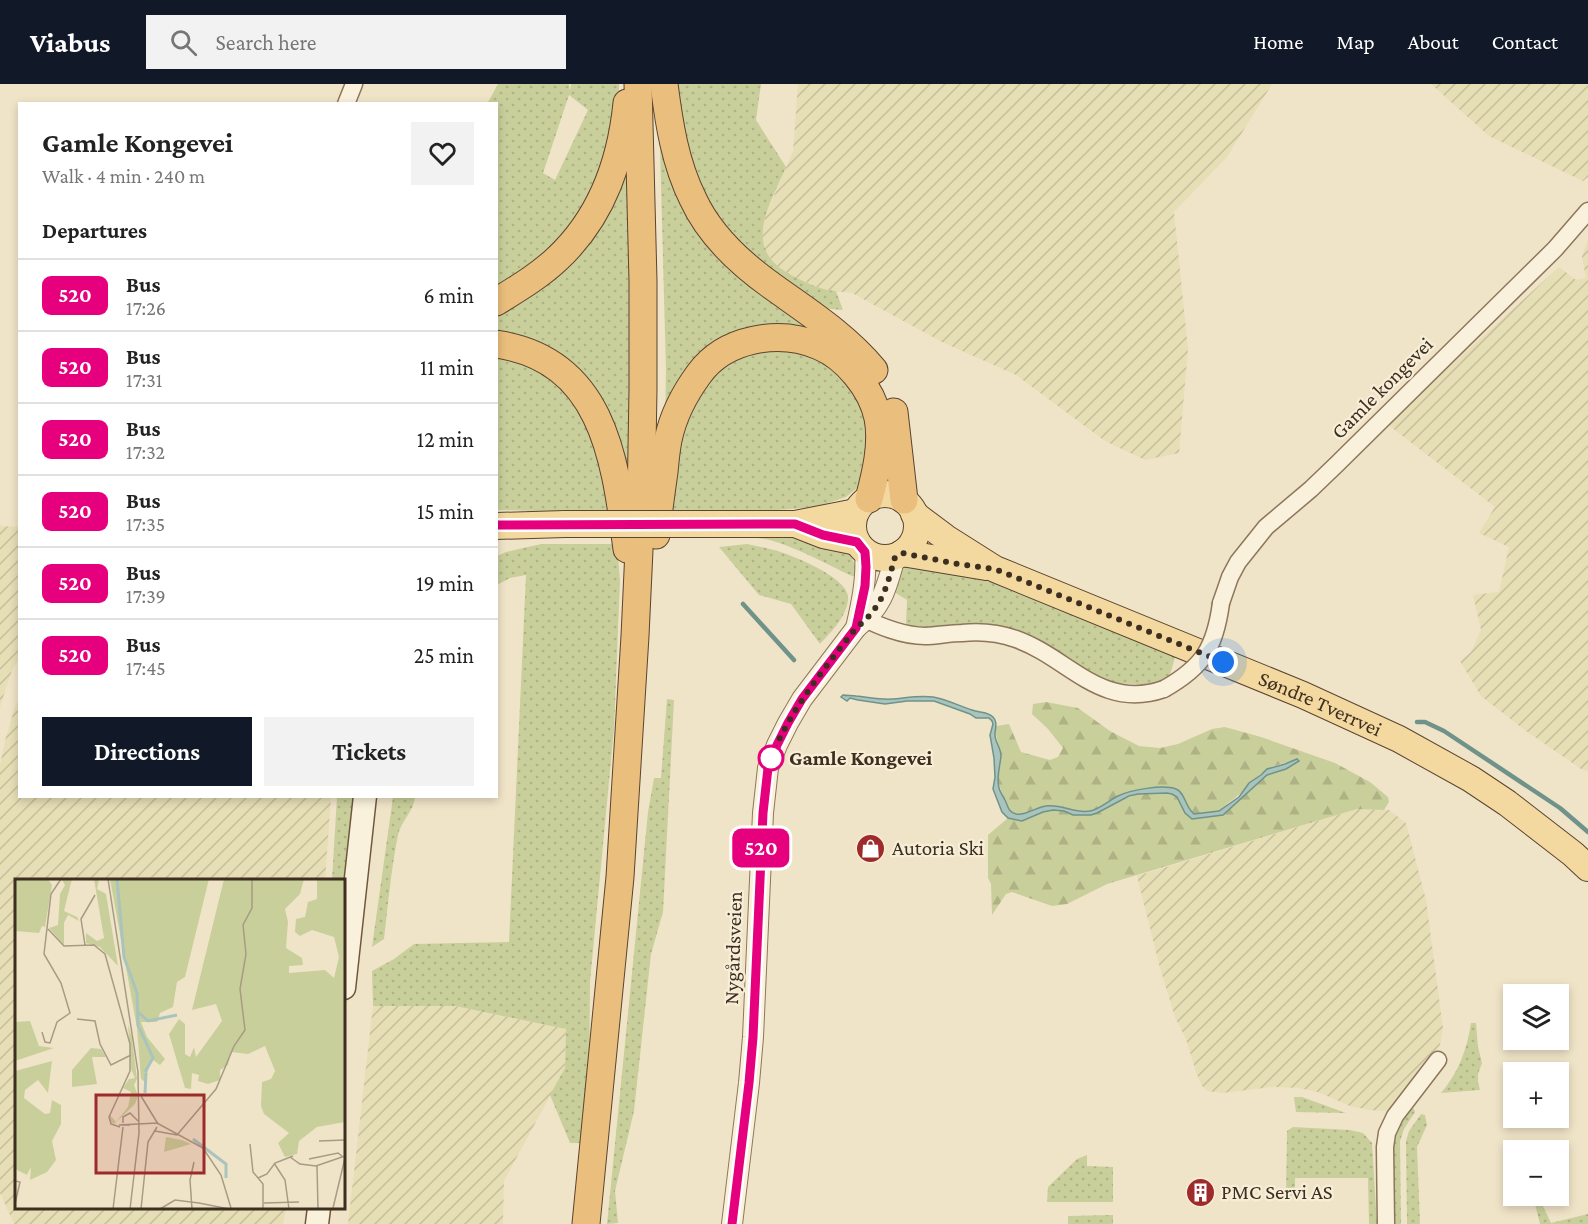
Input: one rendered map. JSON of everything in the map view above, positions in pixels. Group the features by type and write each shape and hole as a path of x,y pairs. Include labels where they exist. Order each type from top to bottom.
{"highway":[{"path":"498,301 524,285 557,259 580,233 601,202 625,125 628,84"},
{"path":"586,1224 620,877 641,507 643,280 638,84"},
{"path":"598,1224 616,1059 632,876 650,575 654,280 649,84"},
{"path":"664,84 668,116 678,160 693,200 713,231 737,257 768,284 843,337 877,373 895,415 909,507"},
{"path":"650,575 668,440 677,412 700,372 718,355 740,343 767,338 794,339 820,346 845,363 861,380 873,402 878,418 879,447 876,474 862,505"},
{"path":"498,344 521,348 545,359 571,380 593,408 608,443 619,489 627,549 630,717"}],"main road":[{"path":"498,525 795,524 862,505 877,495 886,494 896,496 946,538 995,569"},
{"path":"861,547 853,527 862,505"},
{"path":"899,555 914,540 916,531 916,522 909,507"},
{"path":"795,524 861,547 874,557 885,558 899,555 995,569"},
{"name":"Søndre Tverrvei","path":"995,569 1293,690 1399,739 1507,802 1588,868"},
{"path":"345,979 365,798"},
{"path":"317,1224 319,1209"}],"street":[{"path":"347,102 354,84"},
{"name":"Gamle kongevei","path":"860,622 897,632 924,636 964,632 990,633 1017,640 1114,692 1150,693 1164,689 1182,679 1203,658 1215,632 1221,603 1230,577 1238,562 1266,527 1337,465 1555,249 1588,211"},
{"path":"860,622 866,567 861,547"},
{"name":"Nygårdsveien","path":"732,1224 753,1037 763,813 768,768 777,745 802,699 860,622 878,606 899,555"},
{"path":"1386,1224 1385,1147 1387,1133 1395,1116 1438,1060"}],"shaded area":[{"path":"798,84 1272,84 1227,157 1174,212 1188,349 1179,453 1145,460 1105,441 1016,375 942,342 852,293 824,290 781,271 766,253 761,239 765,217 793,151"},
{"path":"1431,84 1588,84 1588,177 1583,181 1489,136"},
{"path":"1588,239 1588,771 1581,769 1522,728 1481,696 1460,661 1471,652 1481,630 1473,595 1499,592 1509,547 1479,533 1495,507 1387,424 1559,267 1576,280 1586,278 1582,257"},
{"path":"0,526 18,527 18,661 12,670 0,707"},
{"path":"18,701 18,798 331,798 325,879 15,879 15,1209 286,1209 283,1224 14,1224 0,1193 0,765"},
{"path":"1357,809 1389,810 1406,823 1426,900 1443,1028 1440,1045 1392,1107 1385,1111 1350,1106 1318,1092 1299,1088 1273,1087 1222,1093 1208,1091 1202,1086 1186,1039 1175,1017 1137,876"},
{"path":"373,1006 455,1006 566,1029 565,1068 504,1181 503,1224 348,1224"}],"green space":[{"path":"498,84 569,84 570,91 571,84 619,84 604,166 592,196 554,247 498,290 498,102 488,102","holes":["569,95 588,110 555,180 543,173"]},
{"path":"673,84 761,84 756,120 786,167 766,214 763,242 768,255 779,267 811,284 836,291 843,310 819,308 734,239 694,183"},
{"path":"659,112 683,196 825,330 741,331 665,425 666,370"},
{"path":"630,122 633,511 610,425 498,337 498,308 562,259"},
{"path":"762,347 807,349 846,375 870,419 861,485 846,497 816,507 728,514 671,512 671,469 691,400 724,361"},
{"path":"498,353 536,361 585,408 618,513 498,510"},
{"path":"730,536 803,536 845,549 851,555 856,568 856,576 783,544 757,538"},
{"path":"541,544 617,544 620,581 614,729 590,982 589,1094 584,1143 570,1143 550,1095 565,1068 566,1029 455,1006 373,1006 372,971 394,959 414,944 509,942 526,575 510,578 498,584 498,556"},
{"path":"747,544 778,551 802,560 827,573 845,588 848,596 846,610 820,644 791,604 759,595 719,547"},
{"path":"911,564 939,567 992,581 1176,654 1169,678 1155,685 1109,683 1019,630 981,623 908,628 906,623 907,600 894,592 901,572"},
{"path":"667,699 674,700 663,912 651,954 634,1111 615,1191 618,1223 607,1224 648,812 654,778 661,778"},
{"path":"1046,702 1078,708 1110,731 1139,746 1160,748 1178,744 1212,729 1225,727 1261,737 1335,763 1370,782 1388,797 1389,802 1384,810 1357,809 1107,884 1067,904 1052,906 1012,892 1006,894 992,915 991,884 988,878 988,835 1008,818 1022,821 1053,810 1073,815 1107,808 1138,794 1167,793 1177,797 1185,813 1192,819 1223,815 1267,775 1299,761 1297,759 1268,769 1221,809 1212,813 1194,814 1188,808 1183,795 1159,791 1136,790 1120,795 1092,810 1078,811 1047,806 1024,814 1015,813 1011,811 998,781 1000,755 996,726 1009,724 1021,752 1050,760 1058,757 1063,748 1032,714 1033,704"},
{"path":"337,798 355,798 345,900 345,879 332,879"},
{"path":"393,798 415,798 398,835 384,939 372,947"},
{"path":"1471,1023 1476,1023 1482,1063 1478,1074 1480,1090 1441,1093 1453,1077 1461,1060"},
{"path":"1294,1097 1302,1097 1346,1113 1296,1112"},
{"path":"1411,1109 1415,1112 1404,1129 1400,1141 1401,1224 1393,1224 1392,1145 1400,1120"},
{"path":"1421,1114 1425,1115 1427,1125 1417,1147 1420,1224 1407,1224 1406,1141 1409,1131"},
{"path":"1293,1127 1350,1130 1363,1133 1372,1143 1377,1224 1369,1224 1368,1178 1295,1178 1295,1196 1286,1196 1287,1131"},
{"path":"1087,1155 1087,1166 1113,1167 1113,1202 1047,1202 1048,1187 1077,1159"},
{"path":"1536,1206 1543,1206 1551,1223 1588,1214 1588,1224 1540,1224"},
{"path":"1113,1215 1113,1224 1068,1224 1068,1216"}],"water":[{"path":"843,695 888,699 933,697 991,715 995,721 995,738 1001,753 999,788 1011,812 1016,814 1024,814 1046,806 1090,811 1123,794 1163,787 1179,791 1194,814 1219,811 1239,797 1249,783 1267,769 1297,759 1299,761 1286,769 1267,775 1223,815 1192,819 1185,813 1177,797 1167,793 1129,796 1091,815 1073,815 1053,810 1022,821 1008,818 1002,812 993,789 994,758 990,735 993,724 989,718 976,718 934,701 885,704 850,698 847,701 841,697"}],"waterway":[{"path":"743,604 794,660"},
{"path":"1417,722 1425,722 1444,731 1560,808 1588,832"}],"bus line":[{"name":"520","path":"498,525 795,524 823,535 857,542 865,552 865,586 856,628 802,699 772,755 768,768 763,813 753,1037 732,1224"}],"place":[{"name":"Gamle Kongevei","path":"771,758"},
{"name":"Autoria Ski","path":"871,848"},
{"name":"PMC Servi AS","path":"1200,1192"}],"route":[{"path":"771,758 802,699 856,628 878,606 885,592 895,557 902,553 995,569 1223,662"}]}
